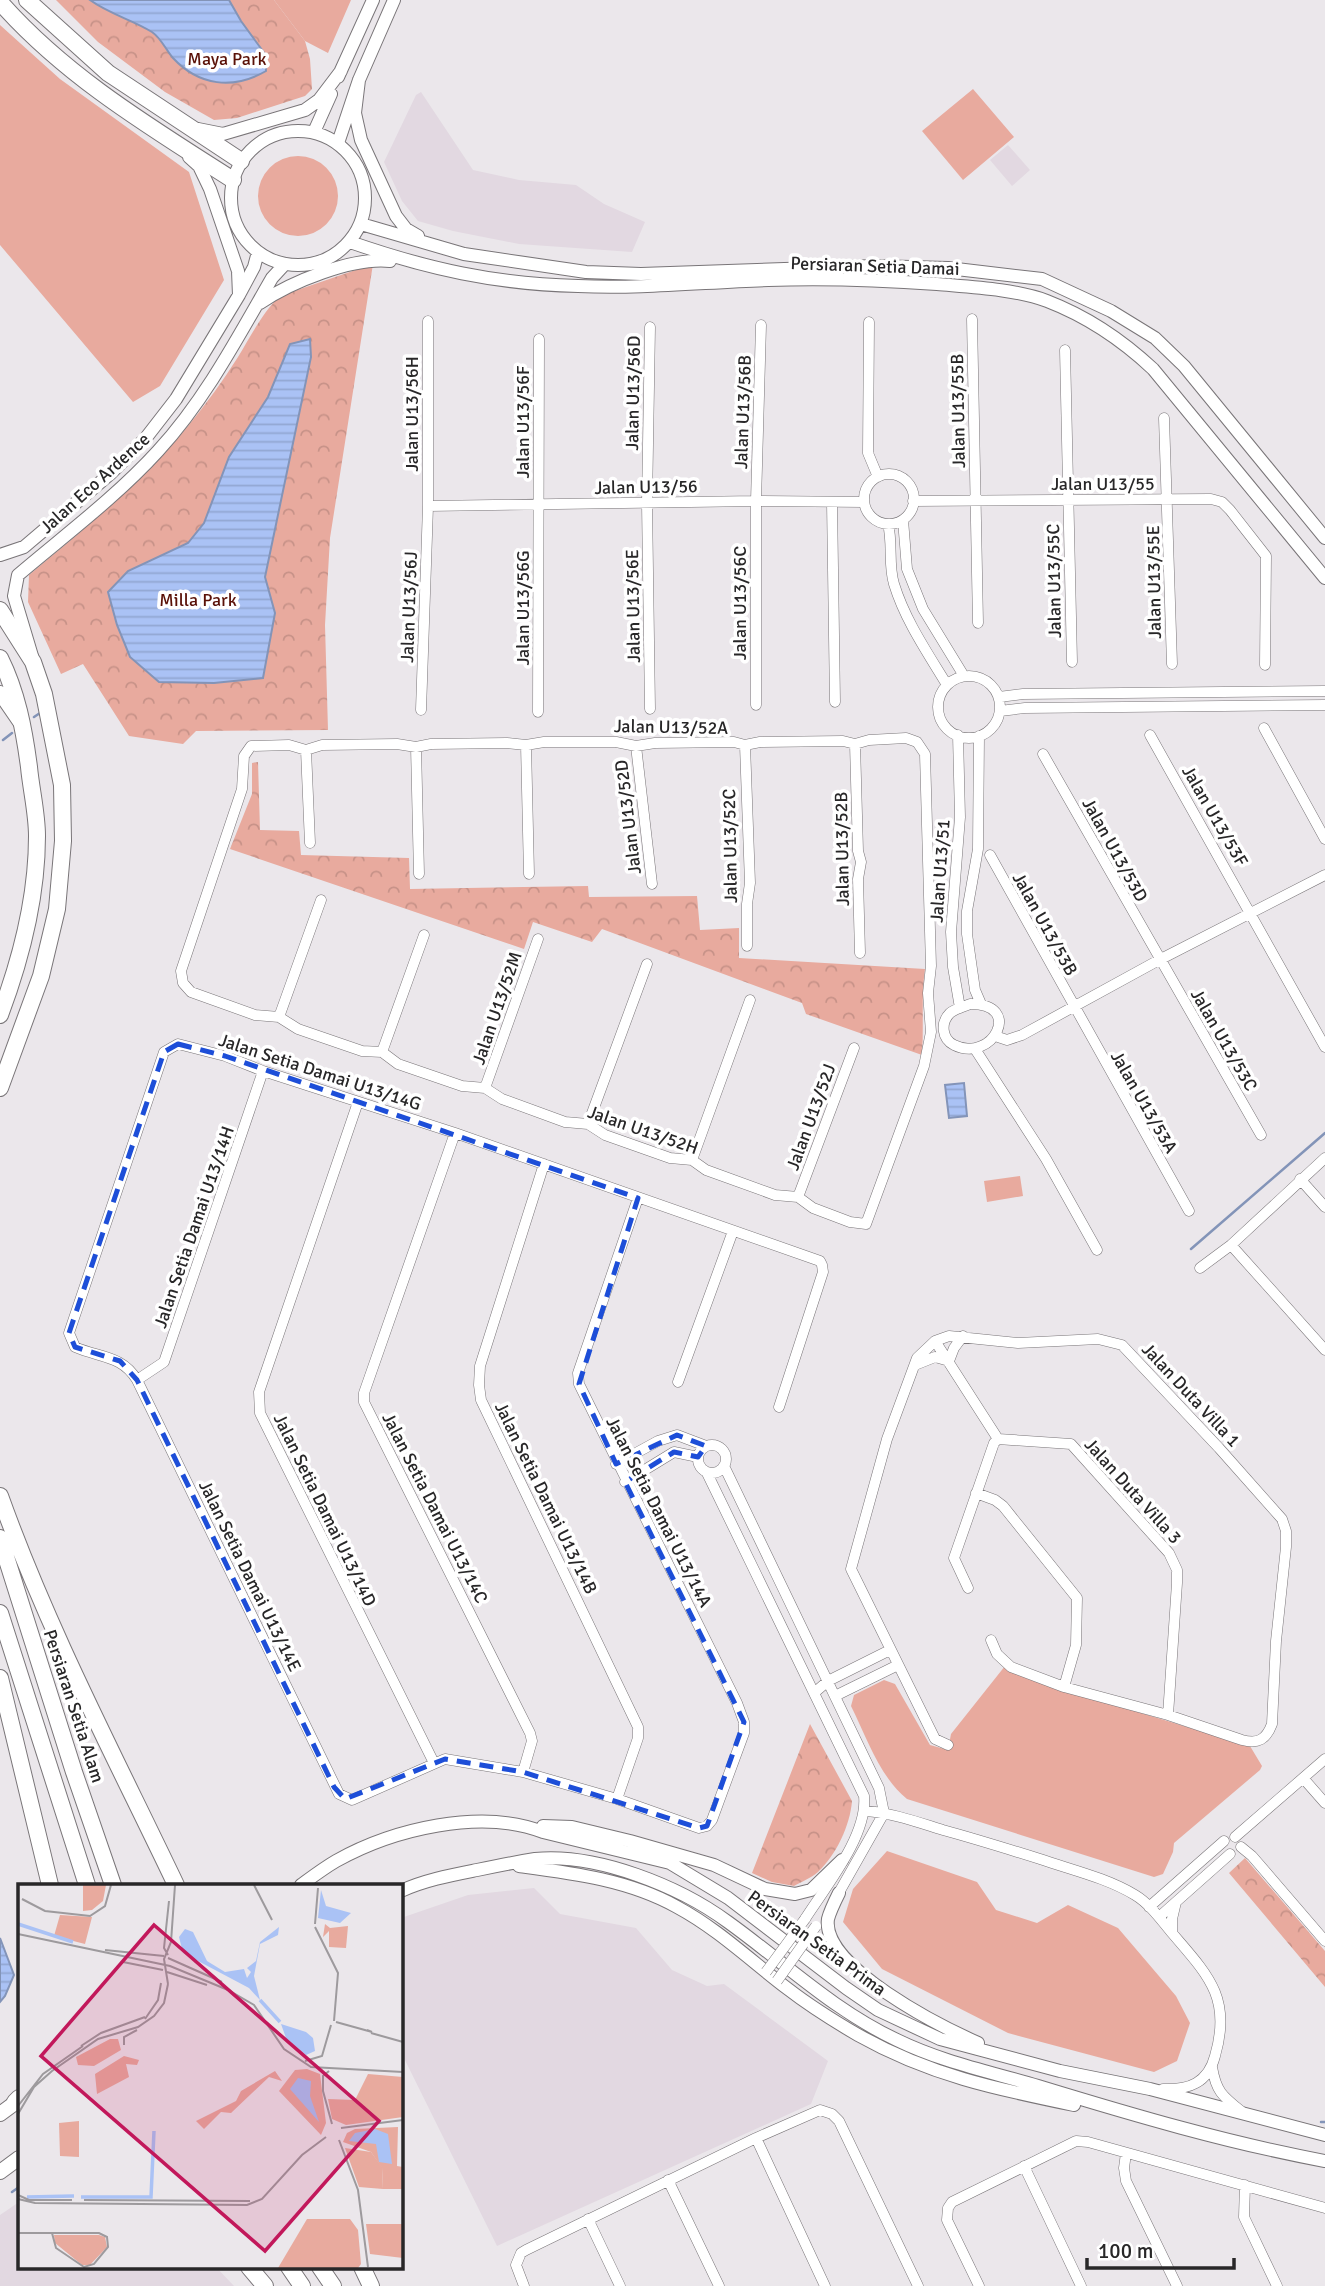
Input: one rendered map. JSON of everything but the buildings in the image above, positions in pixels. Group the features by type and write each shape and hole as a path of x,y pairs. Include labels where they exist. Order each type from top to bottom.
{"highway":[{"path":"29,2 108,73 241,161"},
{"path":"0,3 93,87 233,180"},
{"path":"0,610 33,662 53,727 60,773 63,841 57,909 41,976 0,1088"},
{"path":"0,658 24,729 37,835 33,892 12,985 0,1015"},
{"path":"0,1496 19,1549 56,1633 176,1884"},
{"name":"Persiaran Setia Alam","path":"0,1538 113,1884"},
{"path":"0,1613 87,1884"},
{"path":"0,1678 50,1884"},
{"path":"290,2268 302,2286"},
{"path":"321,2268 333,2286"},
{"path":"362,2268 371,2286"}],"main road":[{"path":"0,693 24,729"},
{"path":"0,2114 18,2100"},
{"path":"0,2172 18,2159"}],"street":[{"path":"314,132 373,0"},
{"path":"338,143 359,80 394,0"},
{"path":"341,71 359,80"},
{"path":"185,124 223,134 305,110 319,100 341,71"},
{"path":"359,80 355,113 361,140 396,216 406,229 442,249"},
{"path":"293,130 314,132 338,143 354,159 363,180 366,202 361,225 350,243 331,258 308,266 284,265 258,252 246,242 235,223 230,202 233,180 241,161 255,146 273,135 293,130"},
{"path":"174,142 198,166 210,188 238,271 239,295"},
{"name":"Persiaran Setia Damai","path":"361,225 442,249 605,273 692,273 874,266 948,268 1042,279 1090,300 1155,338 1184,366 1325,538"},
{"name":"Persiaran Setia Damai","path":"350,243 411,263 532,285 582,287 769,280 878,280 963,286 1044,300 1098,326 1153,369 1325,578"},
{"name":"Jalan Eco Ardence","path":"0,555 24,547 110,474 145,439 176,400 239,295 254,267 258,252"},
{"path":"256,306 292,285 355,263 373,259 411,263"},
{"name":"Jalan Eco Ardence","path":"33,662 14,596 18,575 158,452 197,401 272,278 284,265"},
{"name":"Jalan U13/55B","path":"972,319 978,623"},
{"name":"Jalan U13/56H","path":"428,321 428,506"},
{"path":"869,322 868,453 878,477"},
{"name":"Jalan U13/56B","path":"756,501 761,325"},
{"name":"Jalan U13/56D","path":"647,503 650,327"},
{"name":"Jalan U13/56F","path":"539,339 539,504"},
{"name":"Jalan U13/55C","path":"1065,350 1072,662"},
{"name":"Jalan U13/55E","path":"1164,418 1172,664"},
{"path":"895,475 903,479 913,492 914,501 903,520 888,524 875,520 866,509 864,502 867,487 878,477 895,475"},
{"name":"Jalan U13/55","path":"914,501 1211,499 1222,502 1266,556 1265,665"},
{"name":"Jalan U13/56C","path":"756,501 757,705"},
{"path":"832,502 835,702"},
{"name":"Jalan U13/56","path":"428,506 864,502"},
{"name":"Jalan U13/56E","path":"647,503 650,709"},
{"name":"Jalan U13/56G","path":"538,712 539,504"},
{"name":"Jalan U13/56J","path":"421,710 428,506"},
{"path":"903,520 907,569 923,609 964,676"},
{"path":"888,524 892,538 892,581 907,618 947,685"},
{"path":"964,676 975,676 985,680 993,688 999,697 1000,711 989,730 968,738 958,735 944,725 940,717 939,700 947,685 964,676"},
{"path":"999,697 1023,694 1325,691"},
{"path":"1000,711 1025,708 1325,705"},
{"path":"1264,727 1325,839"},
{"name":"Jalan U13/51","path":"958,735 960,817 951,932 953,967 960,1007"},
{"name":"Jalan U13/53F","path":"1150,735 1325,1047"},
{"name":"Jalan U13/51","path":"979,736 978,849 967,911 967,934 975,990 981,1004"},
{"name":"Jalan U13/52A","path":"183,983 181,971 242,789 243,763 247,751 258,745 289,745 306,750 322,745 397,744 416,747 431,744 526,745 544,742 616,742 636,746 654,743 745,745 760,742 843,741 855,744 869,740 906,738 917,742 925,754 930,966 928,993 931,1032"},
{"name":"Jalan U13/52B","path":"855,744 858,851 861,862 858,879 860,953"},
{"path":"526,745 529,874"},
{"name":"Jalan U13/52C","path":"745,745 750,883 747,946"},
{"name":"Jalan U13/52D","path":"636,746 652,884"},
{"path":"416,747 419,874"},
{"path":"306,750 310,843"},
{"name":"Jalan U13/53D","path":"1043,754 1159,960"},
{"name":"Jalan U13/53B","path":"990,855 1073,1008"},
{"path":"997,1034 1007,1040 1022,1035 1159,960 1325,875"},
{"path":"279,1017 321,900"},
{"path":"382,1052 424,935"},
{"name":"Jalan U13/52M","path":"485,1088 538,939"},
{"name":"Jalan U13/53C","path":"1159,960 1261,1135"},
{"path":"588,1124 646,964"},
{"name":"Jalan U13/52H","path":"183,983 191,992 255,1015 279,1017 298,1029 362,1051 382,1052 398,1064 462,1086 485,1088 514,1104 565,1122 588,1124 604,1135 670,1158 692,1160 706,1170 775,1195 799,1197 813,1208 850,1222 866,1224 924,1066 931,1032"},
{"path":"692,1160 750,1000"},
{"path":"981,1004 991,1008 1000,1024 997,1034 975,1049 955,1046 948,1041 943,1032 944,1020 960,1007 981,1004"},
{"name":"Jalan U13/53A","path":"1073,1008 1189,1211"},
{"path":"931,1032 943,1032"},
{"name":"Jalan Setia Damai U13/14G","path":"137,1380 130,1367 120,1361 75,1347 69,1333 164,1052 178,1044 225,1056 263,1071 455,1133 815,1258 822,1265 823,1272 779,1407"},
{"name":"Jalan U13/52J","path":"799,1197 854,1048"},
{"path":"975,1049 1046,1159 1097,1250"},
{"name":"Jalan Setia Damai U13/14H","path":"137,1380 164,1362 263,1071"},
{"name":"Jalan Setia Damai U13/14D","path":"358,1102 259,1392 258,1403 260,1413 329,1557 434,1763"},
{"name":"Jalan Setia Damai U13/14C","path":"455,1133 364,1402 530,1733 532,1741 523,1772"},
{"path":"1200,1268 1231,1245 1325,1158"},
{"name":"Jalan Setia Damai U13/14B","path":"544,1164 480,1366 479,1385 481,1401 638,1727 638,1738 617,1799"},
{"path":"1300,1179 1325,1207"},
{"name":"Jalan Setia Damai U13/14A","path":"617,1799 699,1828 706,1826 712,1820 744,1733 744,1722 731,1690 625,1482 579,1384 578,1373 638,1198"},
{"path":"678,1382 733,1231"},
{"path":"1231,1245 1325,1350"},
{"name":"Jalan Duta Villa 1","path":"935,1341 949,1336 963,1336 1018,1343 1098,1339 1122,1345 1131,1351 1282,1519 1286,1531 1286,1547 1276,1641 1272,1724 1265,1737 1253,1743 1168,1715"},
{"path":"949,1361 963,1336"},
{"path":"948,1745 935,1739 852,1569 887,1439 915,1365 921,1353 935,1341 998,1438 954,1558 968,1588"},
{"path":"915,1365 935,1357 949,1361"},
{"name":"Jalan Setia Damai U13/14E","path":"137,1380 334,1787 345,1798 352,1800 434,1763"},
{"path":"617,1464 659,1441 677,1435 722,1450 726,1457 724,1466 719,1472 707,1473"},
{"name":"Jalan Duta Villa 3","path":"998,1438 1071,1444 1131,1509 1175,1563 1177,1583 1168,1715"},
{"path":"706,1446 698,1457 700,1467 707,1473 864,1796 866,1811 849,1850 805,1919 766,1972"},
{"path":"625,1482 674,1452 698,1457"},
{"path":"724,1466 879,1788 884,1813 839,1893 777,1981"},
{"path":"976,1493 1003,1506 1077,1598 1076,1645 1064,1687"},
{"path":"727,1514 737,1505 744,1507"},
{"path":"991,1640 997,1654 1011,1667 1064,1687 1168,1715"},
{"path":"814,1693 828,1681 890,1650"},
{"path":"835,1696 898,1665"},
{"path":"434,1763 445,1759 523,1772 617,1799"},
{"path":"1149,1907 1224,1841 1235,1837 1325,1759"},
{"path":"1303,1778 1325,1803"},
{"path":"866,1811 884,1813 1077,1871 1138,1896 1204,1971 1218,1997 1223,2019 1212,2067 1215,2085 1223,2096 1244,2113"},
{"name":"Persiaran Setia Prima","path":"302,1884 336,1861 397,1834 474,1821 525,1825 543,1832 670,1863 728,1898 846,1989 878,2010 940,2039 1009,2058 1150,2089 1325,2135"},
{"path":"525,1825 572,1827 630,1841 714,1866 765,1889 795,1894 811,1890 842,1860"},
{"path":"1235,1837 1325,1941"},
{"path":"1224,1841 1224,1849 1230,1854 1236,1854 1241,1847"},
{"path":"1158,1917 1230,1854"},
{"name":"Persiaran Setia Prima","path":"402,1891 459,1874 537,1859 580,1861 624,1870 704,1906 857,2020 940,2059 1150,2120 1285,2154 1325,2161"},
{"path":"508,1864 562,1870 638,1890 676,1906 716,1931 828,2018 892,2053 921,2065 1003,2091 1150,2120"},
{"path":"839,1893 828,1920 831,1935 841,1954 862,1975 938,2025 1009,2058"},
{"path":"1138,1896 1165,1893"},
{"path":"1172,1933 1176,1902"},
{"path":"1150,2089 1180,2090 1194,2086 1212,2067"},
{"path":"524,2286 516,2265 526,2250 756,2138 820,2110 832,2114 839,2121 918,2286"},
{"path":"756,2138 825,2286"},
{"path":"979,2286 947,2220 948,2208 952,2202 1076,2141 1325,2208"},
{"path":"1126,2153 1126,2181 1177,2286"},
{"path":"1024,2166 1081,2286"},
{"path":"668,2180 719,2286"},
{"path":"1245,2185 1244,2217 1277,2286"},
{"path":"588,2219 620,2286"}],"highlighted area":[{"path":"178,1044 225,1056 638,1198 579,1384 616,1464 677,1435 706,1446 698,1457 674,1452 625,1482 744,1722 707,1826 699,1828 523,1772 445,1759 345,1799 334,1787 137,1380 120,1361 75,1347 69,1333 164,1052"}],"shaded area":[{"path":"421,92 473,170 519,180 576,185 604,204 645,222 632,252 519,244 418,221 402,201 384,162 416,95"},
{"path":"1008,145 1030,170 1012,186 990,160"},
{"path":"534,1888 560,1914 636,1928 672,1970 707,1986 724,1984 828,2061 811,2104 497,2246 402,2054 402,1918 468,1895"},
{"path":"18,2203 18,2268 217,2268 234,2286 0,2286 0,2215"}],"green space":[{"name":"Maya Park","path":"56,0 274,0 305,41 310,59 312,89 305,96 237,118 214,120 165,92 98,42"},
{"path":"274,0 351,0 328,53 305,41"},
{"path":"0,25 60,79 189,172 224,280 160,386 133,402 0,245"},
{"path":"973,89 1014,137 963,180 922,131"},
{"path":"298,156 313,159 326,168 335,181 338,196 335,211 326,224 313,233 298,236 283,233 270,224 261,211 258,196 261,181 270,168 283,159"},
{"name":"Milla Park","path":"373,264 330,538 325,625 328,730 196,731 183,744 129,736 83,664 61,674 28,602 29,575 112,504 170,447 214,392 262,317 280,296"},
{"path":"258,762 260,830 299,831 301,855 409,858 410,889 588,886 589,897 697,896 700,930 739,928 739,958 925,969 922,1055 806,1014 802,1003 602,929 592,942 533,922 524,949 230,849 252,794 252,763"},
{"path":"1020,1176 1023,1196 987,1202 984,1181"},
{"path":"1005,1666 1032,1680 1250,1746 1262,1766 1174,1843 1163,1874 1154,1877 907,1799 897,1790 874,1756 851,1706 854,1695 884,1680 895,1684 930,1745 948,1750 951,1734"},
{"path":"810,1724 852,1801 845,1830 831,1857 818,1872 794,1886 772,1882 752,1873"},
{"path":"887,1851 977,1882 996,1910 1037,1923 1068,1905 1118,1928 1176,1996 1190,2023 1177,2061 1154,2072 1008,2033 882,1969 843,1922 853,1889"},
{"path":"1245,1858 1325,1951 1325,1987 1229,1873"}],"water":[{"path":"90,0 229,0 265,54 266,71 229,83 194,75 173,58 152,32"},
{"path":"310,339 311,357 265,577 275,613 263,678 214,683 159,682 130,657 108,592 128,571 188,543 204,523 229,457 268,397 290,344"},
{"path":"964,1083 967,1116 949,1118 945,1085"},
{"path":"0,1938 14,1975 0,2002"}],"waterway":[{"path":"34,717 43,711"},
{"path":"3,740 12,733"},
{"path":"1191,1249 1325,1133"},
{"path":"12,2192 18,2188"}]}
